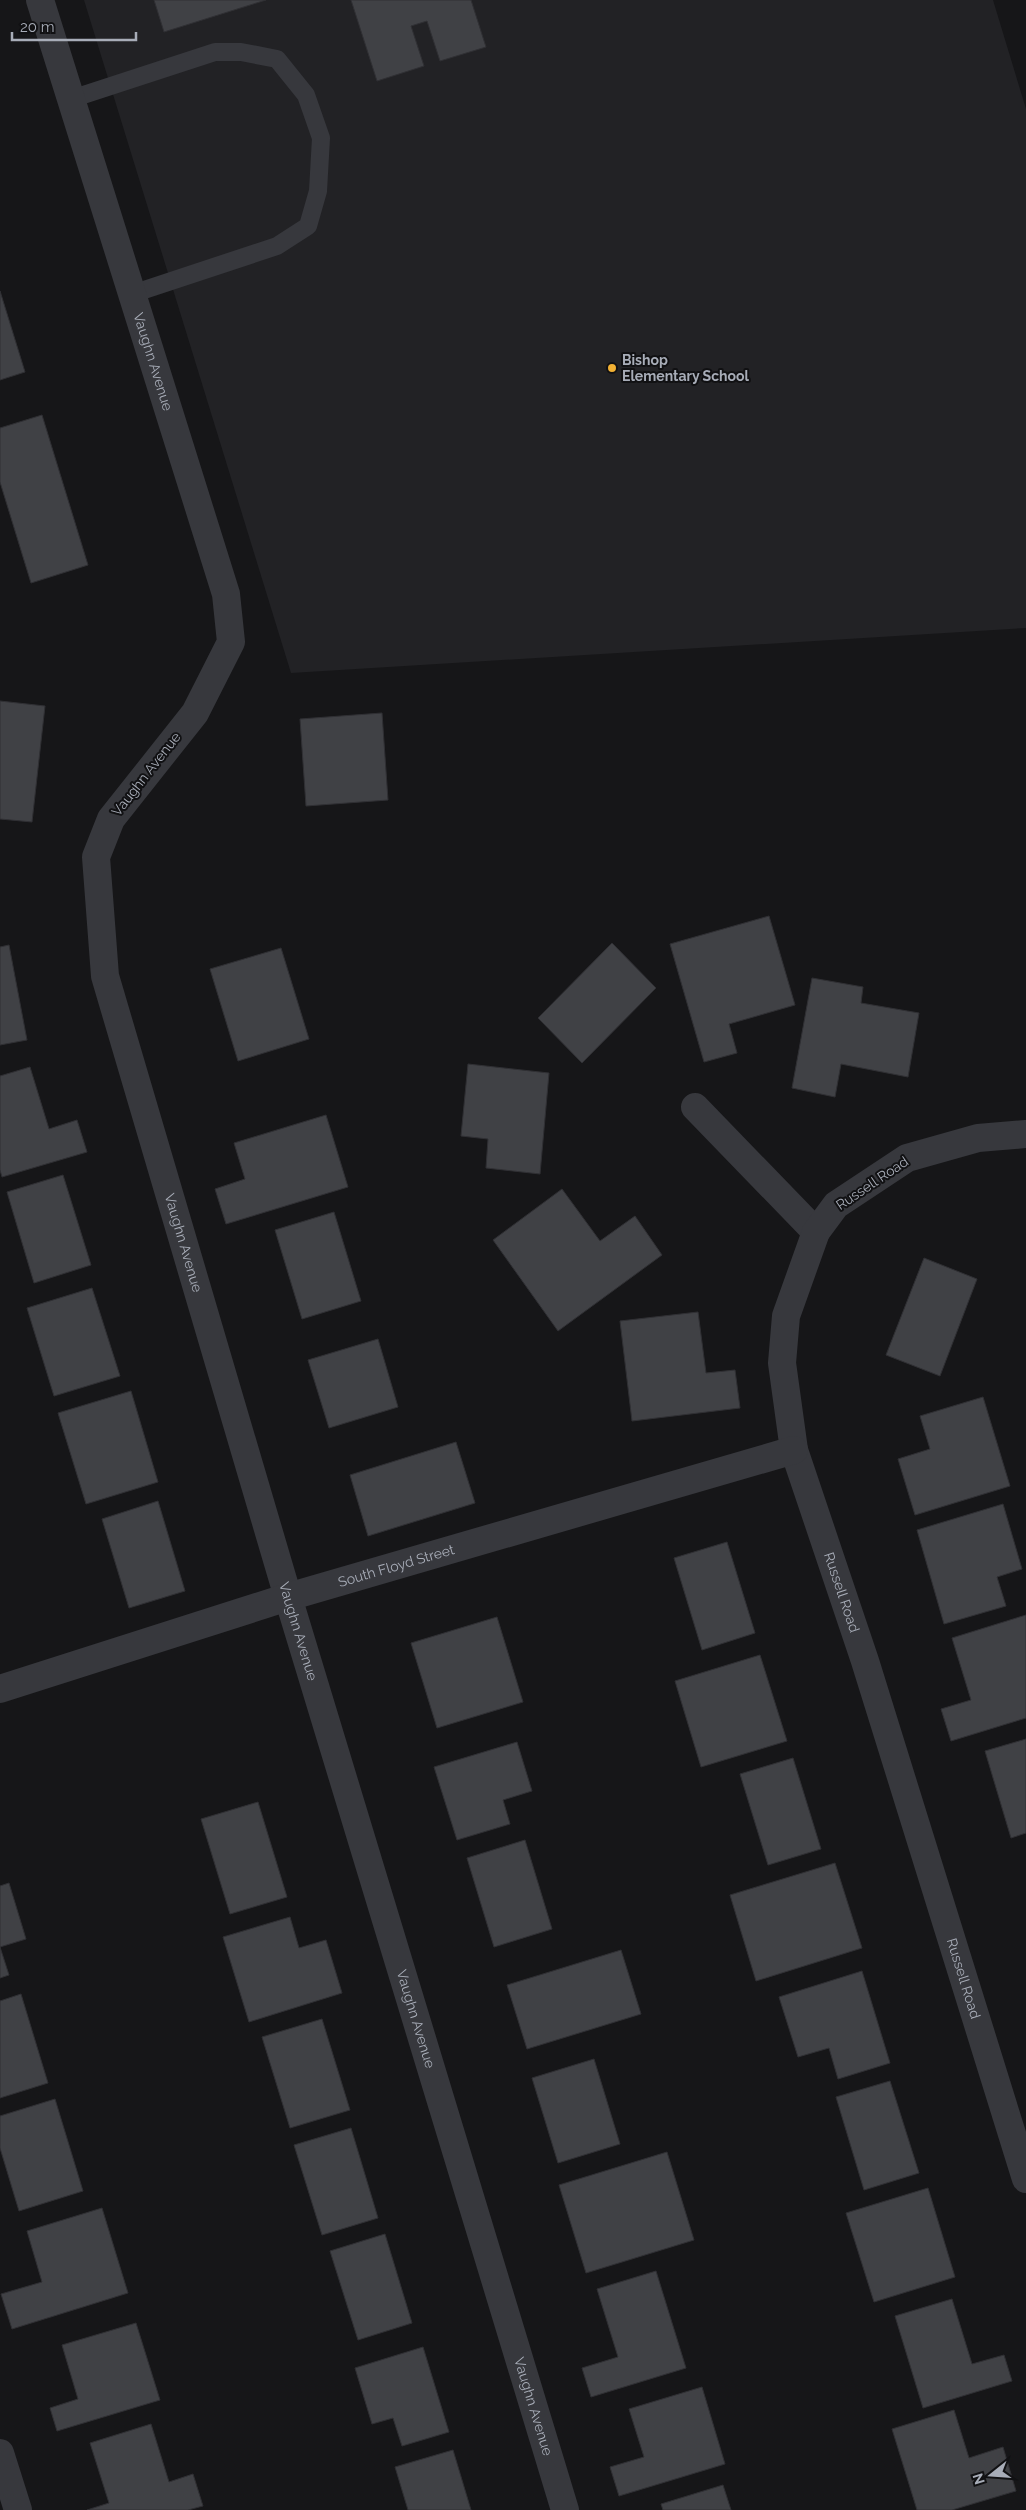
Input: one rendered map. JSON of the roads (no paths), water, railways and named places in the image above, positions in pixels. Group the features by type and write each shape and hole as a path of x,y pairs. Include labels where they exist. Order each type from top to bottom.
{"street":[{"name":"Vaughn Avenue","path":"40,0 226,594 231,642 195,713 111,819 96,857 105,976 288,1597 565,2510"},
{"path":"695,1107 816,1232"},
{"name":"Russell Road","path":"1026,1134 978,1138 907,1158 836,1205 816,1232 786,1316 782,1363 794,1450 865,1661 1026,2179"},
{"name":"South Floyd Street","path":"0,1689 288,1597 794,1450"},
{"path":"0,2453 18,2510"}],"lane":[{"path":"71,99 215,52 241,52 277,59 306,95 321,138 318,191 308,226 278,246 132,294"}],"place":[{"name":"Bishop Elementary School","path":"612,368"}]}
